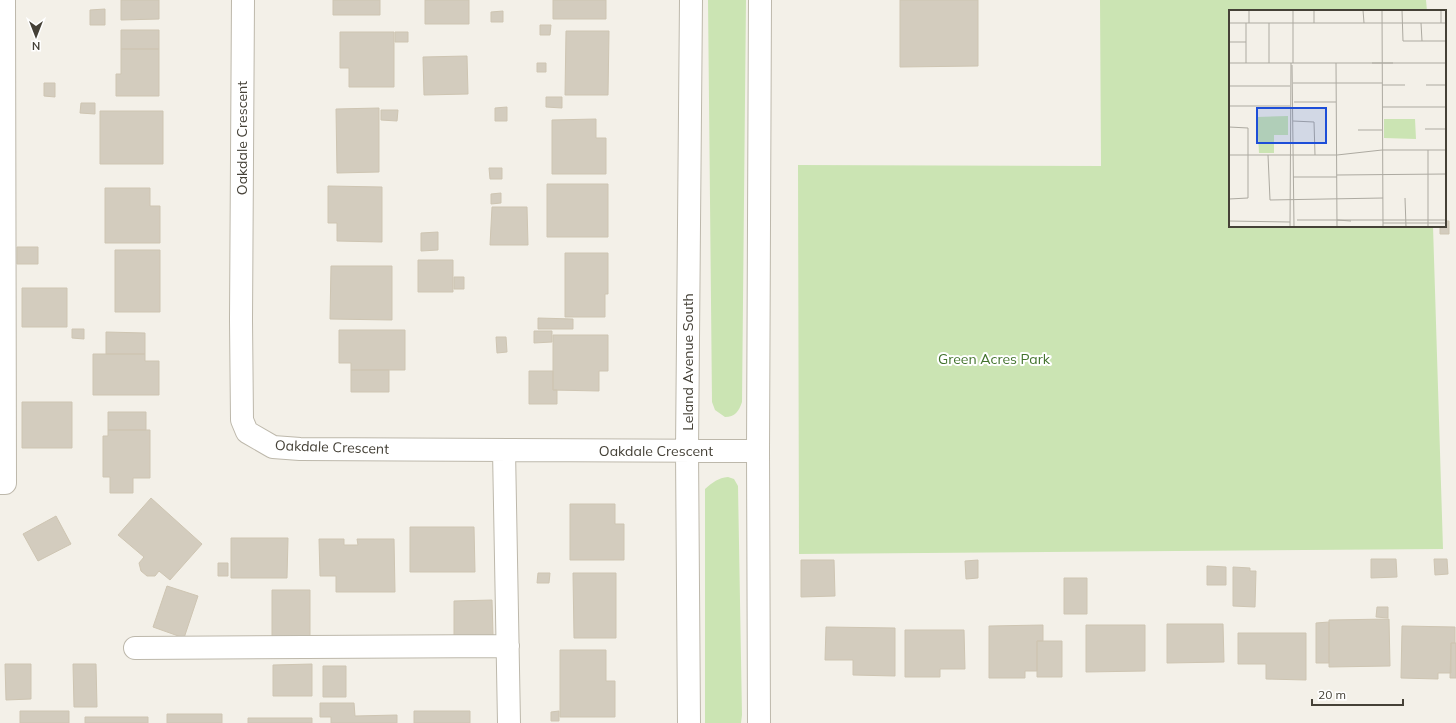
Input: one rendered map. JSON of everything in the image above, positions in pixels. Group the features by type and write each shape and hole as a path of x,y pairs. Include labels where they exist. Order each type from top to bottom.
{"street":[{"path":"0,483 5,483 4,0"},
{"name":"Oakdale Crescent","path":"243,0 241,331 242,420 247,432 273,447 341,450 758,451"},
{"name":"Leland Avenue South","path":"690,723 687,451 691,0"},
{"path":"759,723 758,451 760,0"},
{"path":"504,450 509,723"},
{"path":"135,648 508,646"}],"green space":[{"path":"708,0 746,0 742,402 736,413 728,417 725,417 715,410 712,402"},
{"name":"Green Acres Park","path":"1100,0 1426,0 1427,10 1229,10 1229,227 1433,227 1443,549 799,554 798,165 1101,166"},
{"path":"728,477 734,479 738,486 742,715 741,723 705,723 705,489 721,478"}],"building":[{"path":"121,0 159,0 159,19 121,20"},
{"path":"333,0 380,0 380,15 333,15"},
{"path":"425,0 469,0 469,24 425,24"},
{"path":"553,0 606,0 606,19 553,19"},
{"path":"900,0 978,0 978,66 900,67"},
{"path":"105,9 105,25 90,25 90,10"},
{"path":"503,11 503,22 491,22 491,12"},
{"path":"540,25 551,25 550,35 540,35"},
{"path":"121,30 159,30 159,49 121,49"},
{"path":"566,31 609,31 608,95 565,95"},
{"path":"340,32 394,32 394,87 349,87 349,68 340,68"},
{"path":"395,32 408,32 408,42 395,42"},
{"path":"121,49 159,49 159,96 116,96 116,74 121,74"},
{"path":"467,56 468,94 424,95 423,57"},
{"path":"537,63 546,63 546,72 537,72"},
{"path":"44,83 55,83 55,97 44,96"},
{"path":"546,97 562,97 562,108 546,107"},
{"path":"81,103 95,103 95,114 80,113"},
{"path":"507,107 507,121 495,121 495,108"},
{"path":"379,108 379,172 337,173 336,109"},
{"path":"381,110 398,110 397,121 381,120"},
{"path":"100,111 163,111 163,164 100,164"},
{"path":"596,119 596,138 606,138 606,174 552,174 552,120"},
{"path":"489,168 502,168 502,179 490,179"},
{"path":"547,184 608,184 608,237 547,237"},
{"path":"328,186 382,187 382,242 337,241 337,223 328,223"},
{"path":"105,188 150,188 150,206 160,206 160,243 105,243"},
{"path":"501,193 501,203 491,204 491,194"},
{"path":"492,207 527,207 528,245 490,245"},
{"path":"1446,221 1449,221 1449,234 1440,234 1440,227 1446,227"},
{"path":"438,232 438,250 421,251 421,233"},
{"path":"17,247 38,247 38,264 17,264"},
{"path":"115,250 160,250 160,312 115,312"},
{"path":"565,253 608,253 608,294 605,294 605,317 565,317"},
{"path":"418,260 453,260 453,292 418,292"},
{"path":"331,266 392,266 392,320 330,319"},
{"path":"454,277 464,277 464,289 454,289"},
{"path":"22,288 67,288 67,327 22,327"},
{"path":"538,318 573,319 573,329 538,329"},
{"path":"72,329 84,329 84,339 72,338"},
{"path":"339,330 405,330 405,370 351,370 351,363 339,363"},
{"path":"534,331 552,331 552,342 534,343"},
{"path":"106,332 145,333 145,354 106,354"},
{"path":"553,335 608,335 608,371 599,371 599,391 553,390"},
{"path":"496,337 506,337 507,352 497,353"},
{"path":"93,354 145,354 145,361 159,361 159,395 93,395"},
{"path":"351,370 389,370 389,392 351,392"},
{"path":"529,371 553,371 553,390 557,390 557,404 529,404"},
{"path":"22,402 72,402 72,448 22,448"},
{"path":"108,412 146,412 146,430 108,430"},
{"path":"108,430 150,430 150,478 133,478 133,493 110,493 110,477 103,477 103,436 108,436"},
{"path":"151,498 202,544 170,580 159,571 155,576 147,576 141,571 139,563 144,557 118,535"},
{"path":"570,504 615,504 615,524 624,524 624,560 570,560"},
{"path":"56,516 71,544 38,561 23,534"},
{"path":"410,527 474,527 475,572 410,572"},
{"path":"231,538 288,538 287,578 231,578"},
{"path":"319,539 344,539 344,545 358,545 357,539 394,539 395,592 336,592 336,576 320,576"},
{"path":"1371,559 1396,559 1397,577 1371,578"},
{"path":"1434,559 1447,559 1448,574 1435,575"},
{"path":"801,560 834,560 835,596 801,597"},
{"path":"978,560 978,578 966,579 965,561"},
{"path":"218,563 228,563 228,576 218,576"},
{"path":"1207,566 1226,567 1226,585 1207,585"},
{"path":"1233,567 1250,568 1250,571 1256,571 1255,607 1233,606"},
{"path":"538,573 550,573 549,583 537,583"},
{"path":"573,573 616,573 616,638 574,638"},
{"path":"1064,578 1087,578 1087,614 1064,614"},
{"path":"167,586 198,596 184,638 153,627"},
{"path":"272,590 310,590 310,637 272,637"},
{"path":"492,600 493,635 454,635 454,601"},
{"path":"1377,607 1388,607 1388,618 1376,617"},
{"path":"1389,619 1390,666 1329,667 1329,620"},
{"path":"1329,622 1329,663 1316,663 1316,623"},
{"path":"1167,624 1223,624 1224,662 1167,663"},
{"path":"1043,625 1043,641 1037,641 1037,671 1025,671 1025,678 989,678 989,626"},
{"path":"1086,625 1145,625 1145,671 1086,672"},
{"path":"1402,626 1455,627 1455,643 1451,643 1451,673 1438,673 1438,679 1401,678"},
{"path":"826,627 895,628 895,676 853,675 853,660 825,660"},
{"path":"905,630 964,630 965,669 940,669 940,677 905,677"},
{"path":"1238,633 1306,633 1306,680 1266,679 1266,664 1238,664"},
{"path":"1037,641 1062,641 1062,677 1037,677"},
{"path":"1451,643 1456,643 1456,678 1450,678"},
{"path":"560,650 606,650 606,681 615,681 615,717 560,717"},
{"path":"5,664 31,664 31,699 6,700"},
{"path":"73,664 96,664 97,707 74,707"},
{"path":"312,664 312,696 273,696 273,665"},
{"path":"323,666 346,666 346,697 323,697"},
{"path":"320,703 354,703 355,716 397,715 397,723 331,723 331,717 320,717"},
{"path":"20,711 69,711 69,723 20,723"},
{"path":"414,711 470,711 470,723 414,723"},
{"path":"559,711 559,721 551,721 551,712"},
{"path":"167,714 222,714 222,723 167,723"},
{"path":"85,717 148,717 148,723 85,723"},
{"path":"248,718 312,718 312,723 248,723"}]}
